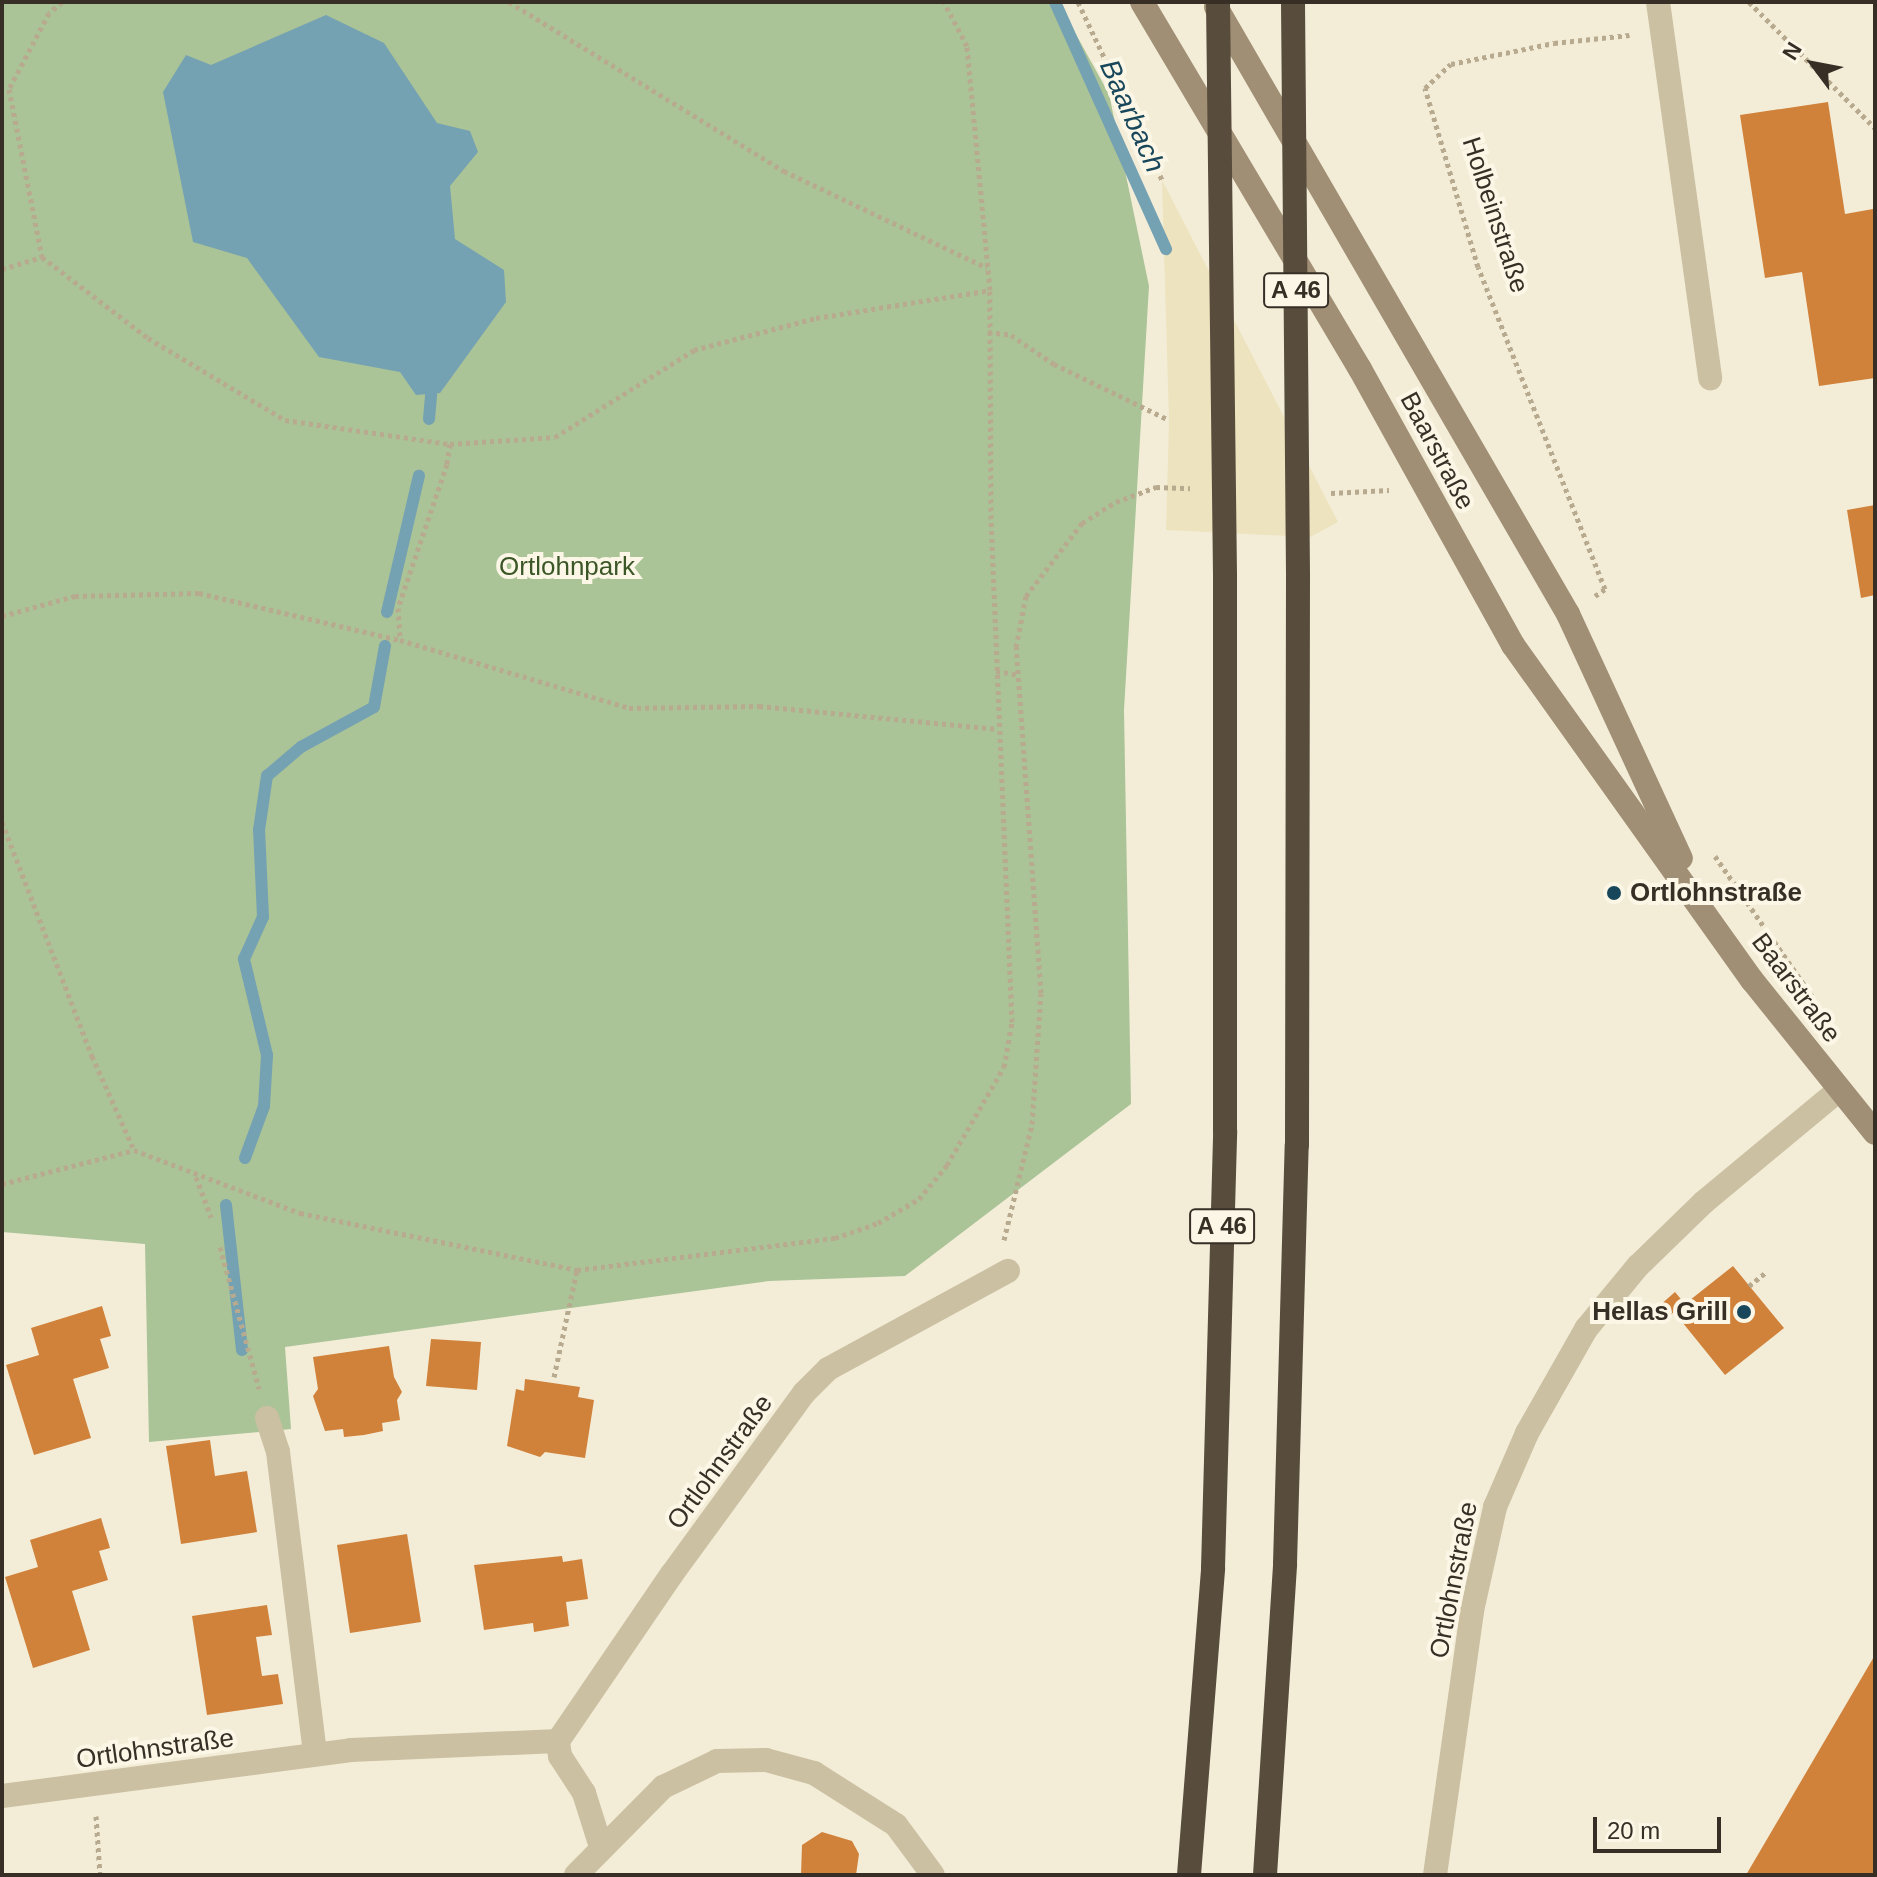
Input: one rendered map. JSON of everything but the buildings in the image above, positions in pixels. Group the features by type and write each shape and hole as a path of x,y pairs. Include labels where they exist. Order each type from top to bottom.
{"highway":[{"name":"A 46","path":"1189,1875 1214,1537 1225,1131 1225,575 1216,2"},
{"name":"A 46","path":"1265,1875 1285,1564 1297,1145 1298,578 1293,2"}],"main road":[{"name":"Baarstraße","path":"1142,2 1360,369 1513,645 1706,911 1839,1090 1875,1133"},
{"name":"Baarstraße","path":"1216,2 1568,614 1706,911"}],"street":[{"path":"1658,2 1710,378"},
{"name":"Ortlohnstraße","path":"1435,1875 1472,1611 1495,1507 1527,1433 1586,1329 1638,1266 1704,1202 1839,1090"},
{"name":"Ortlohnstraße","path":"2,1796 94,1787 315,1754 558,1741 804,1393 828,1369 998,1276"},
{"path":"267,1418 278,1452 315,1754"},
{"path":"558,1741 560,1756 584,1793 601,1847"},
{"path":"576,1875 663,1787 717,1761 766,1760 814,1773 896,1825 933,1875"}],"path":[{"path":"62,2 49,13 5,89 42,257 148,338 285,420 450,444 555,437 694,350 816,318 990,290"},
{"path":"509,2 784,171 988,269"},
{"path":"2,1184 134,1150 300,1213 577,1270 783,1247 835,1238 878,1223 919,1199 947,1165 1004,1067 1012,1022 996,671 988,332 990,290 967,46 944,2"},
{"path":"1078,2 1162,180"},
{"path":"1749,2 1875,128"},
{"name":"Holbeinstraße","path":"1605,589 1478,267 1425,88 1451,64 1554,43 1662,32"},
{"path":"2,269 42,257"},
{"path":"988,332 1011,335 1054,364 1169,420"},
{"path":"400,640 398,608 447,464 450,444"},
{"path":"1323,493 1374,495 1421,480"},
{"path":"998,1276 1032,1124 1041,993 1016,647 1026,596 1082,523 1116,502 1156,487 1198,488"},
{"path":"2,616 75,596 199,593 400,640 629,708 759,706 998,729"},
{"path":"996,671 1018,675"},
{"path":"2,822 92,1056 134,1150"},
{"path":"196,1176 211,1217"},
{"path":"220,1247 267,1418"},
{"path":"554,1377 577,1270"},
{"path":"1749,1286 1766,1272"},
{"path":"94,1787 100,1875"}],"green space":[{"name":"Ortlohnpark","path":"2,2 1058,2 1109,94 1149,286 1124,710 1131,1104 905,1276 769,1281 285,1347 291,1429 149,1442 145,1244 2,1232"}],"shaded area":[{"path":"1162,180 1338,522 1310,537 1166,530 1169,420"}],"water":[{"path":"326,15 384,43 437,123 470,131 478,152 450,186 455,239 504,270 506,302 440,393 416,395 400,372 319,357 247,258 193,242 163,92 186,55 211,65"}],"waterway":[{"name":"Baarbach","path":"1055,2 1166,249"},
{"path":"429,419 431,394"},
{"path":"387,612 419,476"},
{"path":"245,1158 264,1106 267,1055 244,959 263,917 259,830 267,776 301,747 374,707 385,646"},
{"path":"226,1205 242,1350"}],"place":[{"name":"Ortlohnstraße","path":"1614,893"},
{"name":"Hellas Grill","path":"1744,1312"}]}
